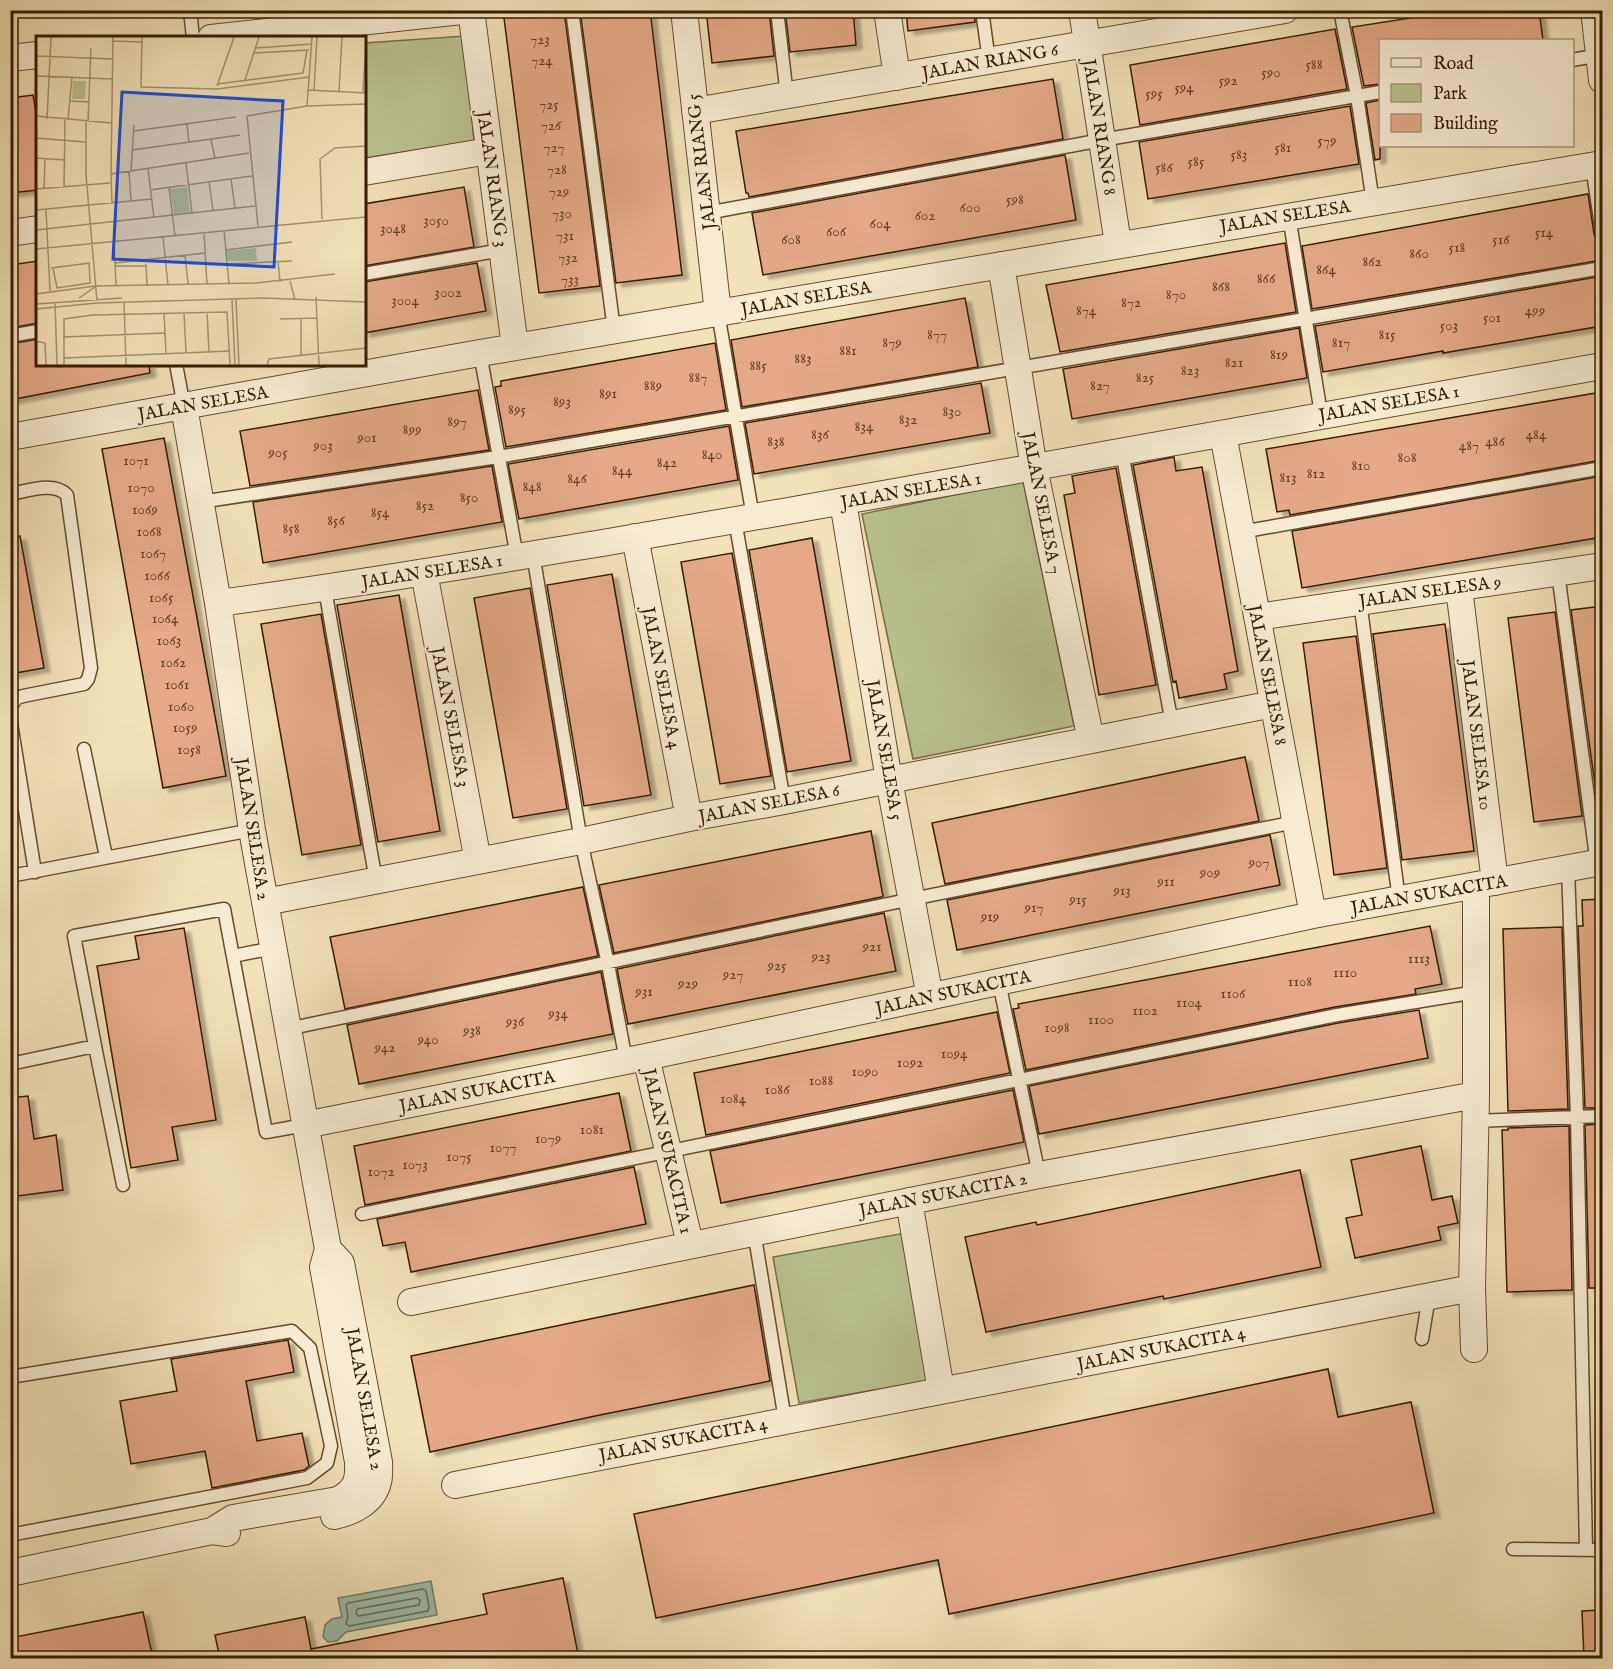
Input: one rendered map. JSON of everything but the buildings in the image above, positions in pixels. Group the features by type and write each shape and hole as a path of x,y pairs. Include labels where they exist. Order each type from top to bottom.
{"street":[{"path":"230,36 471,10"},
{"name":"JALAN RIANG 3","path":"471,10 515,347"},
{"name":"JALAN RIANG 5","path":"684,10 718,312"},
{"path":"887,10 897,77"},
{"name":"JALAN RIANG 8","path":"1082,10 1118,244"},
{"path":"1594,10 1601,68"},
{"name":"JALAN RIANG 6","path":"695,111 1087,44 1183,23 1284,11"},
{"path":"10,58 36,56"},
{"path":"366,172 489,151"},
{"name":"JALAN SELESA","path":"10,437 718,312 1597,165"},
{"path":"10,233 36,229"},
{"name":"JALAN SELESA 7","path":"1001,265 1034,468 1091,740"},
{"name":"JALAN SELESA 1","path":"218,603 325,589 744,519 1222,434 1321,414 1602,366"},
{"name":"JALAN SELESA 2","path":"10,1572 212,1531 232,1518 338,1500 349,1494 359,1479 358,1461 323,1267 328,1249 252,830 218,603 184,407"},
{"name":"JALAN SELESA 8","path":"1222,434 1313,915"},
{"name":"JALAN SELESA 5","path":"843,502 889,780 930,997"},
{"name":"JALAN SELESA 4","path":"635,537 690,818"},
{"name":"JALAN SELESA 9","path":"1257,617 1602,566"},
{"name":"JALAN SELESA 3","path":"424,572 478,861"},
{"name":"JALAN SELESA 10","path":"1459,588 1486,884"},
{"name":"JALAN SELESA 6","path":"265,902 581,842 690,818 1273,704"},
{"name":"JALAN SUKACITA","path":"304,1125 636,1059 1313,915 1600,863"},
{"path":"1474,1349 1472,1288 1476,992 1486,884"},
{"name":"JALAN SUKACITA 1","path":"636,1059 668,1151 690,1244"},
{"name":"JALAN SUKACITA 2","path":"411,1302 1039,1175 1476,1095"},
{"path":"909,1201 941,1390"},
{"name":"JALAN SUKACITA 4","path":"455,1485 1472,1288"}],"lane":[{"path":"190,10 193,36"},
{"path":"572,10 614,330"},
{"path":"777,10 787,96"},
{"path":"982,10 989,61"},
{"path":"1340,10 1357,96 1373,202"},
{"path":"1574,61 1601,68"},
{"path":"707,213 1102,140 1379,92"},
{"path":"1597,165 1602,233"},
{"path":"1289,216 1321,414"},
{"path":"366,274 502,250"},
{"path":"200,502 498,457 1602,268"},
{"path":"718,312 736,416 744,519 784,801"},
{"path":"10,336 36,332"},
{"path":"480,353 498,457 525,556 581,842 608,964 636,1059"},
{"path":"176,366 184,407"},
{"path":"1122,452 1172,724"},
{"path":"1241,532 1602,468"},
{"path":"10,494 50,488 62,490 67,495 91,668 88,680 84,684 23,696 17,698 10,707"},
{"path":"1558,573 1600,863"},
{"path":"325,589 376,881"},
{"path":"1360,601 1399,900"},
{"path":"10,717 35,872"},
{"path":"84,749 106,857"},
{"path":"287,1029 1295,822"},
{"path":"10,876 252,830"},
{"path":"1568,869 1577,1117 1586,1550"},
{"path":"123,1185 74,936 225,909 266,1132 304,1125"},
{"path":"233,956 273,948"},
{"path":"999,982 1039,1175"},
{"path":"362,1214 1337,1014 1476,992"},
{"path":"10,1064 95,1046"},
{"path":"1475,1121 1602,1116"},
{"path":"754,1231 785,1420"},
{"path":"1422,1339 1429,1296"},
{"path":"10,1377 292,1330 310,1348 330,1446 327,1464 307,1478 10,1535"},
{"path":"1514,1549 1602,1550"}],"green space":[{"path":"465,36 474,141 366,158 366,43"},
{"path":"1023,481 1074,726 913,759 862,514"},
{"path":"905,1233 931,1380 799,1403 773,1257"}],"water":[{"path":"431,1581 437,1615 346,1632 337,1641 328,1642 323,1637 325,1625 332,1619 342,1617 338,1598"}]}
